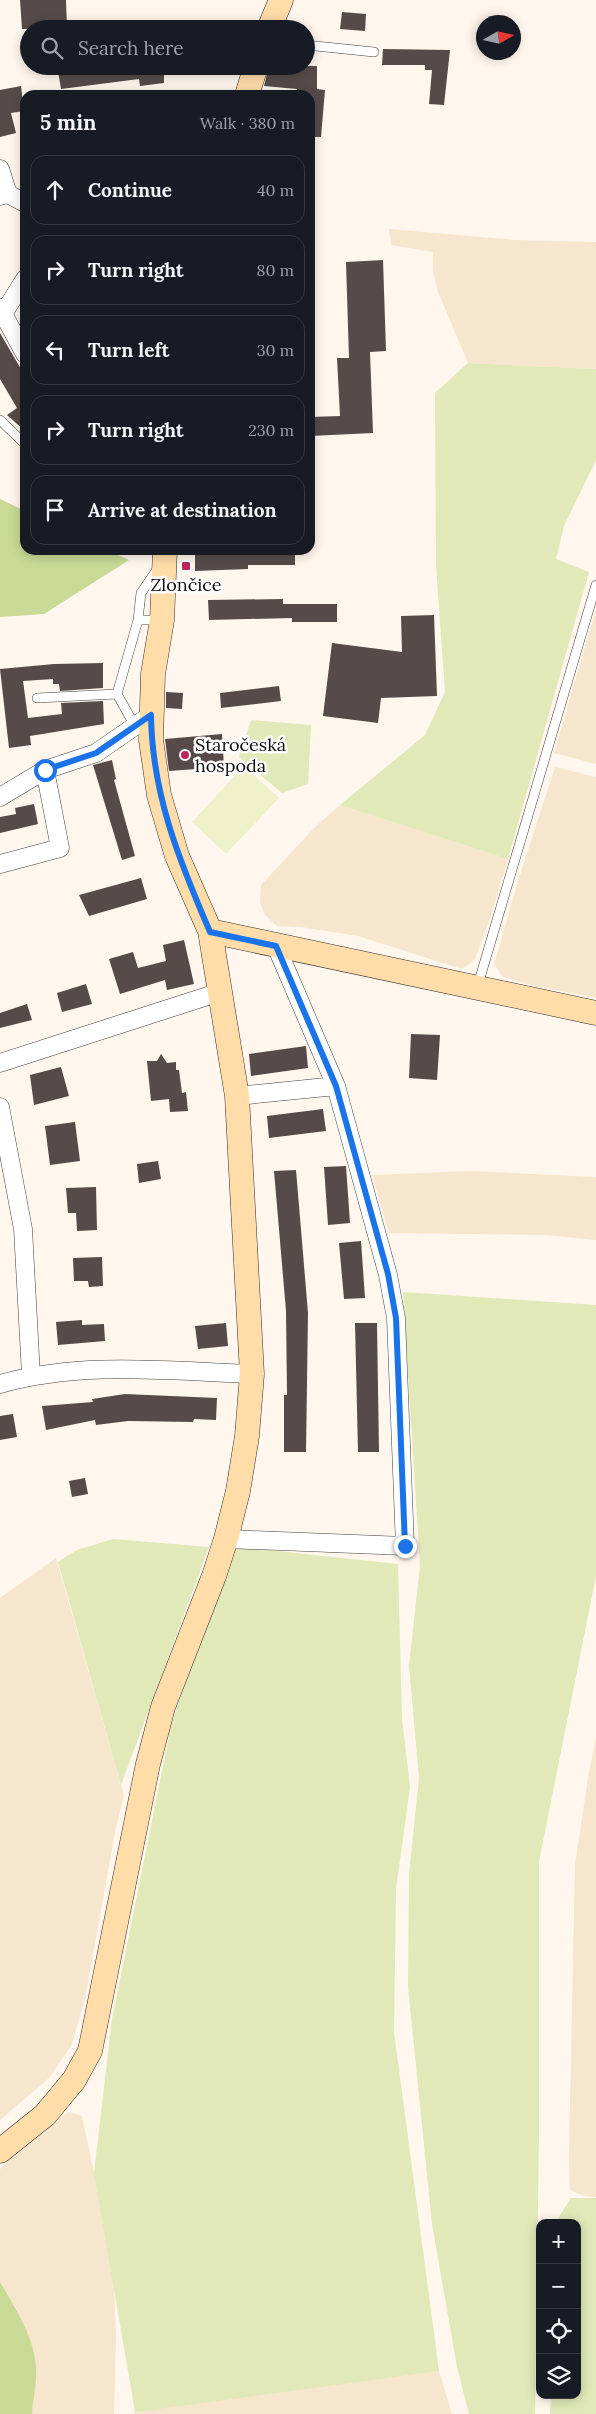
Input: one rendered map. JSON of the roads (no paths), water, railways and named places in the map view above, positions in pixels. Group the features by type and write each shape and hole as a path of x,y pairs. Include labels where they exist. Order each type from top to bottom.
{"street":[{"path":"273,20 282,0"},
{"path":"249,90 253,75"},
{"path":"0,169 4,195 20,201"},
{"path":"20,286 1,311 20,345"},
{"path":"0,2151 46,2115 74,2080 90,2052 148,1764 163,1706 226,1539 238,1491 247,1436 252,1374 237,1096 210,932 177,856 159,795 151,740 143,720 162,620 165,555"},
{"path":"0,797 45,770 96,753 143,720"},
{"path":"0,864 60,848 45,770"},
{"path":"210,932 596,1013"},
{"path":"226,1539 405,1546 396,1318 388,1274 336,1086 276,946"},
{"path":"0,1063 220,992"},
{"path":"237,1096 336,1086"},
{"path":"0,1107 23,1229 31,1375"},
{"path":"0,1384 31,1375 106,1368 252,1374"}],"lane":[{"path":"315,46 374,52"},
{"path":"0,420 20,439"},
{"path":"117,694 138,620 141,593 164,555"},
{"path":"477,988 596,585"},
{"path":"138,620 162,620"},
{"path":"38,698 117,694 143,720"}],"place":[{"name":"Zlončice","path":"186,566"},
{"name":"Staročeská hospoda","path":"185,755"}]}
